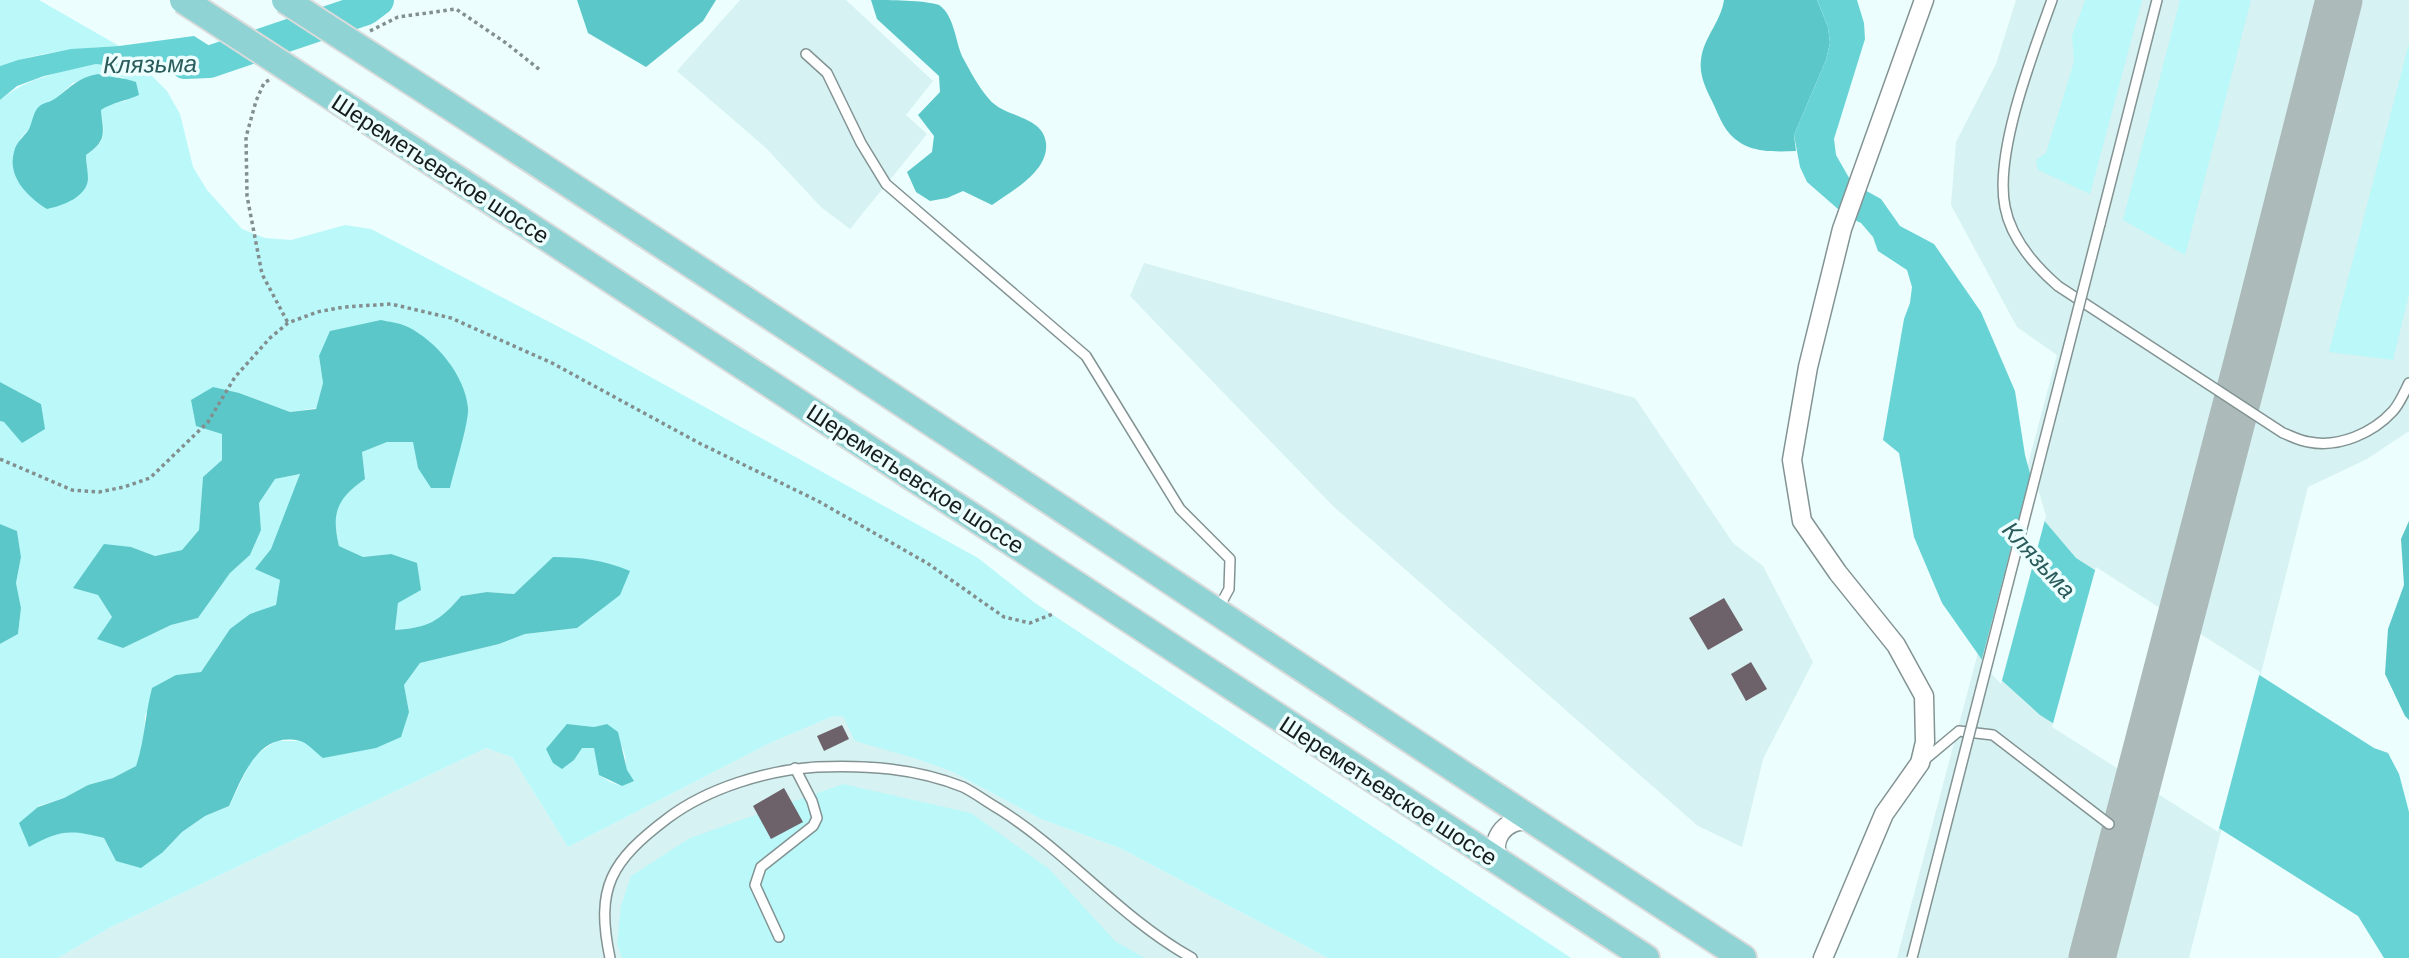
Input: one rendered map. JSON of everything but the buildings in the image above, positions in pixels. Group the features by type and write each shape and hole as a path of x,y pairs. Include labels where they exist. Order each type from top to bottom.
{"main road":[{"name":"Шереметьевское шоссе","path":"183,0 1646,958"},
{"path":"285,0 688,260 1011,477 1743,958"}],"street":[{"path":"1823,958 1884,814 1920,763 1925,742 1924,696 1896,645 1838,573 1802,521 1792,460 1808,367 1842,229 1924,0"},
{"path":"1510,869 1501,861 1496,850 1497,839 1503,828 1512,821 1535,823"}],"lane":[{"path":"2052,0 2012,127 2003,176 2005,209 2011,225 2019,242 2038,266 2058,286 2272,426 2310,443 2349,439 2365,433 2392,413 2409,383"},
{"path":"1912,958 2157,0"},
{"path":"806,54 827,73 861,143 886,184 1086,356 1180,509 1230,559 1230,589 1217,611"},
{"path":"1920,763 1959,731 1993,735 2109,824"},
{"path":"610,958 604,927 604,900 612,875 636,844 670,816 709,795 753,779 795,768 862,765 896,769 964,788 1043,839 1127,914 1161,940 1192,958"},
{"path":"779,937 755,886 761,867 813,826 817,818 795,768"}],"path":[{"path":"0,458 72,490 99,492 150,478 208,422 235,377 270,338 288,323 317,312 344,307 391,304 451,318 552,363 699,443 818,501 927,563 1004,617 1030,623 1055,613"}],"shaded area":[{"path":"0,0 39,0 119,46 29,57 0,66"},
{"path":"577,0 716,0 703,21 646,67 588,33"},
{"path":"740,0 846,0 933,81 906,115 927,134 850,229 821,207 765,147 677,71"},
{"path":"871,0 915,1 939,5 952,22 960,52 985,95 1004,110 1038,127 1046,143 1042,163 1019,187 992,205 963,191 930,201 916,192 907,172 932,152 934,136 918,115 940,92 939,76 877,19"},
{"path":"1724,0 1817,0 1828,27 1830,43 1826,60 1794,135 1796,151 1765,151 1747,146 1731,135 1719,117 1703,82 1701,66 1702,52"},
{"path":"2016,0 2409,0 2409,431 2367,459 2308,487 2189,958 1897,958 2057,355 2017,327 1951,205 1956,142 1996,64"},
{"path":"2085,0 2142,0 2090,194 2038,170 2036,160 2046,153 2074,62 2072,36"},
{"path":"2180,0 2251,0 2185,255 2123,220"},
{"path":"2409,43 2409,294 2393,360 2329,352"},
{"path":"96,64 147,71 167,91 180,114 193,167 207,190 242,229 265,238 291,240 345,225 371,229 580,338 978,558 1035,603 1571,958 1328,958 1120,848 1041,819 953,772 855,741 843,716 831,717 770,743 568,847 512,757 486,748 109,928 58,958 0,958 0,644 18,634 21,608 16,583 21,557 17,531 0,524 0,421 4,422 41,404 0,382 0,100 34,81","holes":["98,74 110,78 124,77 126,101 112,103 101,110 103,136 98,145 86,155 88,181 20,139 53,101 73,83","429,342 455,372 465,398 468,410 418,468 414,442 387,442 362,452 365,479 347,493 338,507 335,523 339,546 363,557 391,554 398,603 395,630 416,628 432,622 461,596 487,592 514,594 553,557 577,628 525,634 499,644 420,663 404,685 409,712 302,741 276,741 253,757 229,806 205,816 182,832 163,852 116,861 104,838 79,831 52,834 38,806 64,798 88,785 113,778 136,766 144,741 145,715 176,675 201,672 231,630 249,617 276,606 280,580 256,569 271,549 301,474 275,479 259,503 261,530 250,555 230,573 198,618 171,625 123,648 112,617 98,595 74,588 131,547 155,556 182,550 199,530 203,477 222,460 222,434 239,393 290,412 316,408 323,383 319,356","567,724 594,727 607,724 618,739 626,760 622,786 599,775 595,748 582,748"]},
{"path":"98,74 136,82 139,95 101,110 103,136 98,145 86,155 87,185 73,200 47,209 26,192 16,178 13,161 15,148 29,129 38,107 80,80"},
{"path":"1144,263 1635,398 1733,543 1763,566 1813,662 1763,759 1742,847 1698,826 1333,506 1130,296"},
{"path":"381,320 408,327 438,350 461,383 468,408 450,488 431,488 418,468 413,442 387,442 362,452 365,479 348,493 338,507 336,524 339,546 363,557 391,554 417,563 421,590 398,603 395,630 433,622 461,596 487,592 514,594 553,557 592,560 630,571 620,595 577,628 525,634 499,644 420,663 404,685 409,712 401,737 376,748 323,758 300,741 285,740 273,743 254,758 229,806 205,816 182,832 163,852 141,868 116,861 104,838 92,835 73,832 57,834 29,847 19,823 38,807 64,798 88,785 113,778 136,766 152,688 176,675 201,672 230,629 250,614 276,605 280,580 255,569 271,549 300,474 275,479 259,503 261,530 250,555 230,573 198,618 171,625 123,648 97,639 112,617 98,595 73,588 104,544 131,547 155,556 182,550 199,530 203,477 222,460 222,434 196,426 191,400 213,387 239,393 290,412 316,409 323,383 319,356 330,331"},
{"path":"0,382 41,404 45,429 22,443 4,422 0,421"},
{"path":"2409,521 2409,720 2385,674 2388,629 2404,585 2401,539"},
{"path":"0,524 17,531 21,557 16,583 21,608 18,634 0,644"},
{"path":"844,716 914,758 953,772 1041,819 1120,848 1328,958 58,958 109,928 486,748 512,757 568,847 770,743 831,717"},
{"path":"567,724 594,727 607,724 618,732 627,770 634,781 622,786 599,775 594,748 582,748 574,760 562,769 553,763 546,749"},
{"path":"843,784 971,813 1049,869 1115,941 1145,958 622,958 617,944 621,906 631,876 690,838"}],"water":[{"path":"1817,0 1857,0 1864,23 1865,39 1834,139 1836,155 1852,183 1881,199 1900,226 1934,244 1981,312 2015,391 2025,455 2042,518 2076,558 2374,748 2388,753 2399,774 2409,812 2409,958 2384,958 2358,916 2040,715 1987,667 1942,603 1914,537 1899,453 1883,440 1904,319 1910,303 1912,287 1907,270 1878,251 1873,237 1861,223 1846,216 1807,182 1800,167 1794,135 1826,60 1830,43 1828,27"},
{"path":"194,36 243,67 196,78 96,64 44,76 17,86 0,100 0,66 18,60 71,49"}],"pier":[{"path":"2032,468 2046,516 2001,684 1981,663"},
{"path":"2096,567 2260,672 2218,832 2052,727"}],"waterway":[{"name":"Клязьма","path":"185,63 209,62 366,9 378,0"}],"taxiway":[{"path":"2092,958 2339,0"}]}
